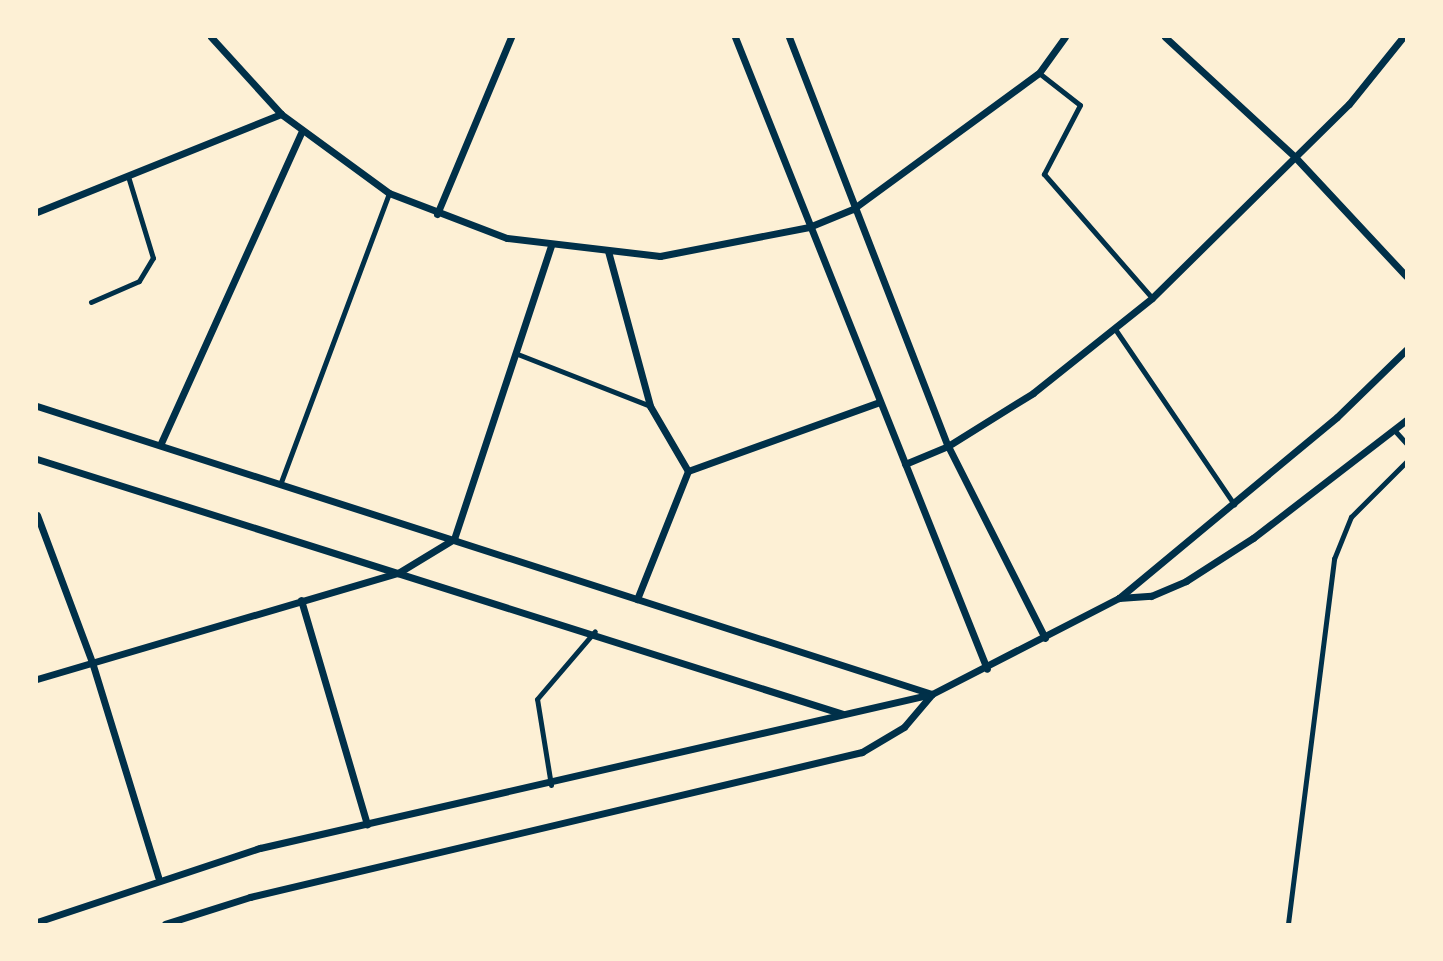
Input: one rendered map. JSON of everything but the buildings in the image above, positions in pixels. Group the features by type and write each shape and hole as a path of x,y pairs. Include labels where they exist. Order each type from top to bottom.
{"street":[{"path":"211,37 281,114 389,193 438,214 551,245 660,256 809,227 853,209 1039,73 1065,37"},
{"path":"438,214 511,37"},
{"path":"735,37 987,670"},
{"path":"789,37 853,209 948,446 1045,638"},
{"path":"1165,37 1295,157 1406,276"},
{"path":"905,464 948,446 1033,393 1152,298 1295,157 1403,37"},
{"path":"37,212 281,114"},
{"path":"162,443 302,130"},
{"path":"37,679 398,573 454,539 551,245"},
{"path":"608,251 650,406 688,471"},
{"path":"37,922 158,877 367,824 551,785 932,694 987,670 1119,598 1234,504 1406,350"},
{"path":"636,599 688,471 880,402"},
{"path":"37,406 162,443 932,694"},
{"path":"1119,598 1151,596 1186,581 1396,432 1406,421"},
{"path":"37,459 398,573 596,631 846,715"},
{"path":"37,515 92,662 158,877"},
{"path":"301,600 367,824"},
{"path":"165,924 250,897 862,752 904,727 932,694"}],"lane":[{"path":"1039,73 1080,106 1044,174 1152,298"},
{"path":"91,302 139,281 153,258 128,176"},
{"path":"281,482 389,193"},
{"path":"1115,329 1234,504"},
{"path":"516,353 650,406"},
{"path":"1396,432 1406,443"},
{"path":"551,785 537,699 596,631"}],"path":[{"path":"1288,924 1334,559 1351,517 1406,462"}]}
